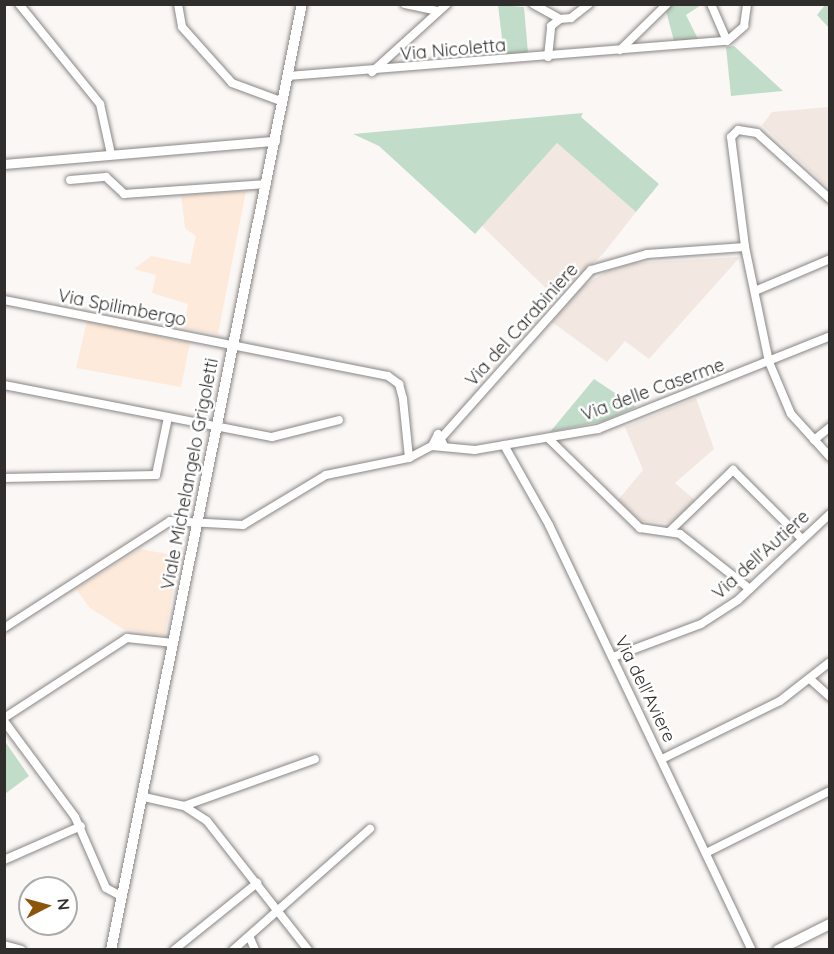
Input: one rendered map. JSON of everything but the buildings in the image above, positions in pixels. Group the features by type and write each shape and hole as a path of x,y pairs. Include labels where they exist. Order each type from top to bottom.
{"main road":[{"name":"Viale Michelangelo Grigoletti","path":"111,950 144,797 302,4"},
{"path":"778,950 830,924"}],"street":[{"path":"19,4 100,104 111,154"},
{"path":"178,4 182,27 232,83 283,102"},
{"path":"405,4 438,11"},
{"path":"372,72 447,4"},
{"path":"533,4 560,18 571,18 589,4"},
{"path":"620,50 667,4"},
{"path":"711,4 727,41 744,26 747,4"},
{"path":"548,57 551,26 560,18"},
{"name":"Via Nicoletta","path":"288,76 372,72 727,41"},
{"path":"830,199 757,132 738,130 730,137 745,247 769,362 791,414 830,457"},
{"path":"4,164 275,141"},
{"path":"70,180 106,177 124,194 267,184"},
{"name":"Via del Carabiniere","path":"443,436 591,270 647,254 745,247"},
{"path":"755,291 830,259"},
{"name":"Via Spilimbergo","path":"4,300 388,376 399,384 403,399 409,458"},
{"name":"Via delle Caserme","path":"4,628 170,521 198,520 243,525 326,475 409,458 432,446 444,446 458,451 598,429 830,336"},
{"path":"4,385 272,437 339,420"},
{"path":"4,478 156,475 168,417"},
{"path":"814,440 830,427"},
{"path":"443,436 444,446"},
{"name":"Via delle Caserme","path":"432,446 432,437 443,436"},
{"path":"548,438 640,528 670,531 750,589"},
{"name":"Via dell'Aviere","path":"504,445 613,657 752,950"},
{"path":"670,531 733,470 802,540"},
{"name":"Via dell'Autiere","path":"613,657 701,624 750,589 830,514"},
{"path":"123,897 106,888 81,826 4,720 127,638 174,643"},
{"path":"662,759 743,722 810,679 830,662"},
{"path":"810,679 830,697"},
{"path":"184,806 315,759"},
{"path":"706,853 830,791"},
{"path":"144,797 184,806 207,821 281,912 308,950"},
{"path":"4,860 81,826"},
{"path":"233,950 281,912 370,829"},
{"path":"174,950 257,883"},
{"path":"250,938 255,950"},
{"path":"4,945 21,950"}],"shaded area":[{"path":"830,107 829,188 762,125 772,112"},
{"path":"557,143 636,212 603,254 555,297 482,226"},
{"path":"246,191 218,334 184,328 188,304 152,293 156,275 134,269 151,256 190,264 196,236 185,228 181,195"},
{"path":"740,257 649,359 625,341 607,362 552,322 582,287 607,271 634,263"},
{"path":"87,321 190,343 181,387 76,368"},
{"path":"696,398 714,449 675,483 696,501 671,523 641,521 618,500 643,470 625,427"},
{"path":"140,549 179,556 165,635 123,629 90,608 76,589"}],"green space":[{"path":"673,4 701,5 686,15 698,39 674,41 666,11"},
{"path":"498,5 524,7 528,53 504,55"},
{"path":"825,5 829,5 829,28 817,15"},
{"path":"734,46 783,91 731,96 726,47"},
{"path":"583,113 581,117 659,184 636,212 557,143 475,234 379,146 353,134"},
{"path":"594,379 636,407 604,421 550,432"},
{"path":"4,740 29,776 5,794 4,793"}]}
